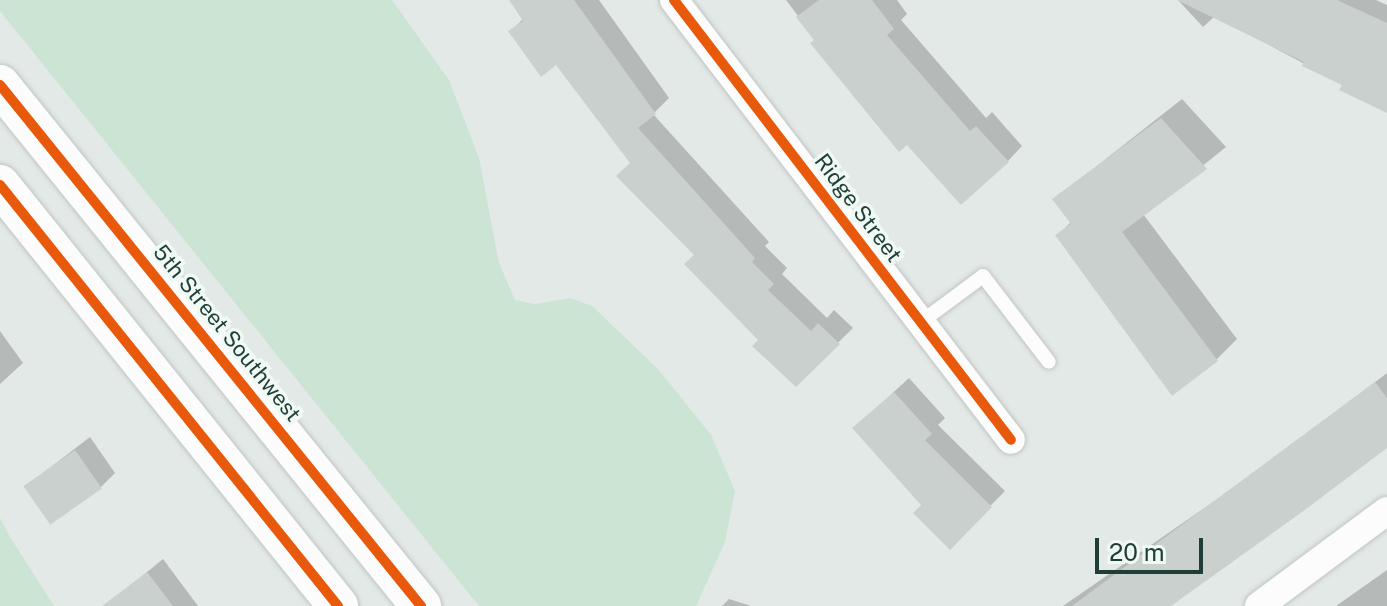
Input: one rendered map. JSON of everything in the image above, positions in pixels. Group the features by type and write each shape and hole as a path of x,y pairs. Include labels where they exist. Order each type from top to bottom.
{"main road":[{"name":"5th Street Southwest","path":"0,85 421,606"},
{"path":"0,185 338,606"}],"street":[{"name":"Ridge Street","path":"674,0 1011,440"},
{"path":"1259,606 1387,511"}],"lane":[{"path":"921,322 983,276 1049,362"}],"green space":[{"path":"0,0 392,0 449,80 479,158 499,263 515,300 535,304 570,298 592,306 658,369 711,435 735,491 725,542 696,606 479,606 0,11"},
{"path":"0,518 10,537 54,606 0,606"}],"building":[{"path":"509,0 574,0 656,114 638,128 755,258 752,262 774,284 768,290 811,331 818,323 840,344 796,387 752,346 758,340 684,264 694,255 616,176 630,163 556,65 541,77 508,31 523,21"},
{"path":"819,0 872,0 894,29 887,35 970,131 976,126 1009,162 961,205 907,145 899,152 810,43 814,40 796,17"},
{"path":"1177,0 1337,0 1387,23 1387,113 1339,90 1342,85 1302,66 1304,62"},
{"path":"1161,118 1207,169 1122,232 1218,361 1172,396 1055,235 1071,224 1052,199"},
{"path":"1375,382 1387,398 1387,448 1302,512 1171,606 1072,606"},
{"path":"894,392 932,434 925,440 992,507 950,550 913,513 921,505 852,428"},
{"path":"75,450 102,489 50,525 23,486"},
{"path":"147,572 173,606 102,606"}],"cycle path":[{"path":"674,0 1011,440"},
{"path":"0,85 421,606"},
{"path":"0,185 338,606"}]}
